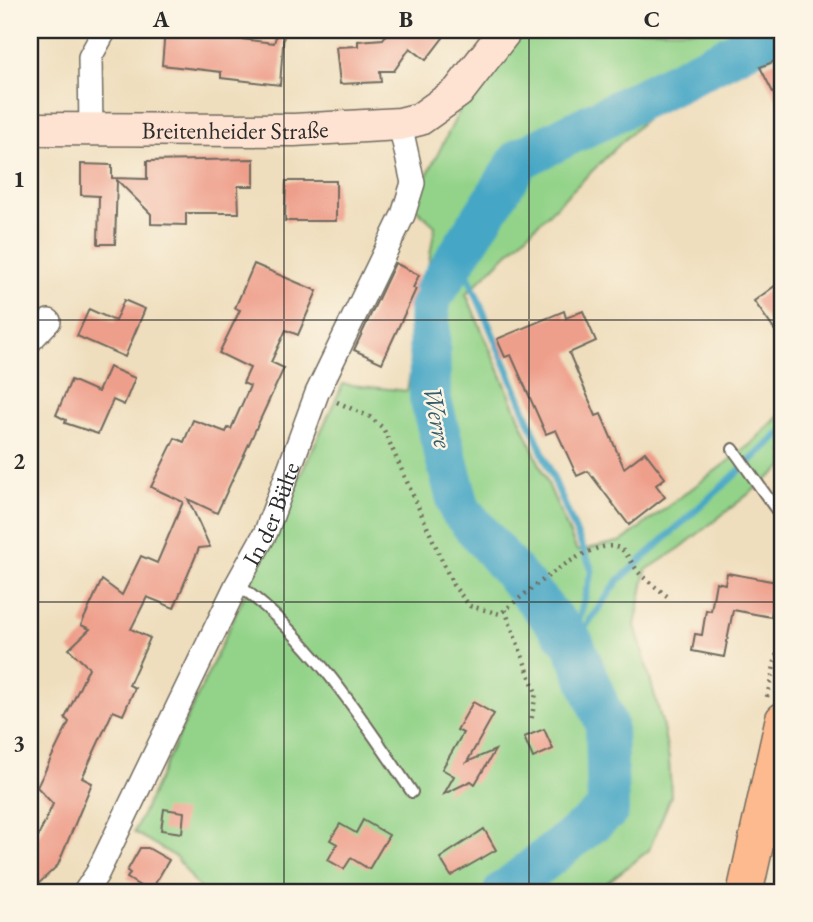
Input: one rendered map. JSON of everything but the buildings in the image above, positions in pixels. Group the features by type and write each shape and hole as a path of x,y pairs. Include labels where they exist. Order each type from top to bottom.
{"main road":[{"path":"746,892 783,720"}],"street":[{"path":"92,130 90,57 105,30"},
{"name":"Breitenheider Straße","path":"30,129 293,130 400,124 436,109 458,92 506,30"},
{"name":"In der Bülte","path":"85,892 97,874 237,584 267,532 317,393 403,215 413,183 400,124"},
{"path":"30,341 49,321"}],"lane":[{"path":"733,449 783,519"},
{"path":"237,584 270,608 324,667 412,792"}],"path":[{"path":"317,393 370,417 383,428 453,585 470,606 503,612 549,577 596,547 621,550 642,575 667,596"},
{"path":"503,612 536,693 531,722"}],"green space":[{"path":"514,30 783,30 783,44 670,95 466,294 577,551 622,541 751,444 783,412 783,467 680,548 646,570 635,625 662,722 669,759 671,796 649,850 595,892 202,892 176,857 134,832 343,384 407,391 435,226 412,205 469,92"}],"waterway":[{"name":"Werre","path":"504,892 608,810 606,724 573,643 460,510 430,398 429,301 520,159 780,30"},
{"path":"459,254 592,570 573,643"},
{"path":"576,640 618,581 783,431"}]}
